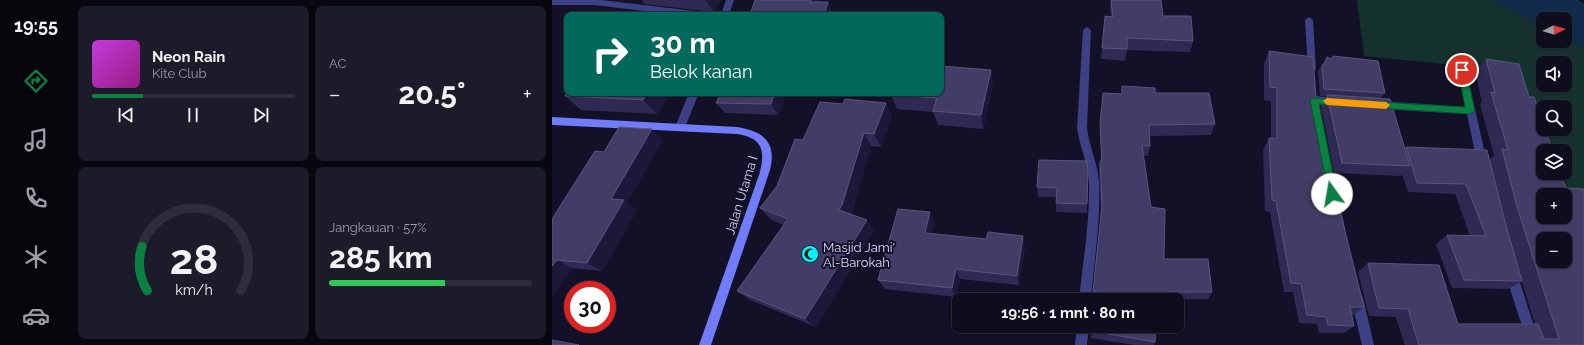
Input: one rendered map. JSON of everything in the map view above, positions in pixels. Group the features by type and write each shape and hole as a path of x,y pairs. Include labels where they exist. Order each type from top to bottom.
{"street":[{"path":"726,12 730,0"},
{"path":"552,2 594,2 678,12"},
{"path":"1309,20 1314,104 1345,102"},
{"path":"1086,293 1093,217 1094,182 1092,166 1084,142 1082,128 1087,30"},
{"path":"1462,70 1484,171"},
{"path":"680,127 693,96"},
{"path":"1369,104 1470,111"},
{"name":"Jalan Utama I","path":"552,121 680,127 740,132 752,134 760,139 766,146 768,155 764,175 705,345"},
{"path":"1322,144 1343,241"},
{"path":"1508,264 1534,345"},
{"path":"1354,286 1368,345"},
{"path":"1081,345 1082,333"}],"green space":[{"path":"1357,0 1492,0 1536,22 1536,48 1572,48 1572,41 1584,47 1584,195 1572,193 1572,188 1552,188 1549,180 1572,180 1572,144 1540,144 1537,136 1572,136 1572,100 1536,100 1536,132 1513,71 1364,56"}],"water":[{"path":"1492,0 1578,0 1584,4 1584,47 1572,41 1572,12 1536,12 1536,22"}],"building":[{"path":"755,0 811,0 810,2 828,2 825,12 751,12"},
{"path":"1111,0 1161,0 1163,16 1191,16 1193,41 1127,38 1127,49 1102,48 1105,16 1113,17"},
{"path":"1269,51 1313,57 1316,96 1329,161 1324,161 1325,170 1323,169 1328,215 1341,215 1364,307 1350,307 1354,326 1328,325 1326,317 1307,315 1301,284 1291,283 1276,201 1272,200 1269,138 1277,139 1277,88 1270,87"},
{"path":"1333,56 1378,61 1385,93 1324,89 1322,65 1324,65 1327,57 1332,59"},
{"path":"1486,59 1519,64 1529,97 1534,97 1536,103 1536,136 1548,136 1550,144 1536,144 1536,180 1563,180 1566,188 1536,188 1536,224 1572,224 1572,188 1584,189 1584,345 1419,345 1408,309 1379,308 1368,263 1439,265 1458,324 1538,324 1544,339 1559,339 1536,268 1572,268 1572,232 1536,232 1536,267 1518,210 1502,149 1508,150 1491,92 1495,93"},
{"path":"944,66 991,70 981,115 933,111 937,98 906,96 944,96"},
{"path":"1122,86 1155,88 1155,93 1209,93 1215,124 1149,125 1150,146 1142,146 1151,207 1165,209 1164,259 1208,259 1212,292 1097,293 1093,291 1102,205 1100,124 1103,93 1122,94"},
{"path":"1327,95 1390,99 1410,166 1342,163"},
{"path":"565,96 646,96 643,100"},
{"path":"720,96 774,96 771,104 716,103"},
{"path":"845,99 886,103 874,134 864,133 842,205 839,210 867,220 805,319 737,291 788,219 760,208 777,186 795,139 803,140 820,102 843,104"},
{"path":"619,127 652,129 611,199 624,200 587,263 557,260 552,266 552,219 595,151 604,152"},
{"path":"1406,147 1487,150 1522,281 1464,280 1447,235 1486,236 1466,184 1417,183"},
{"path":"1039,160 1087,161 1087,204 1056,203 1057,188 1037,187"},
{"path":"898,209 930,212 925,233 986,239 988,232 1023,236 1017,276 956,269 952,288 878,280"},
{"path":"1103,333 1156,333 1155,342"},
{"path":"552,340 579,345 552,345"}],"slow traffic":[{"path":"1327,101 1386,105"}],"place":[{"name":"Masjid Jami' Al-Barokah","path":"810,254"}],"route":[{"path":"1332,194 1314,100 1470,111 1462,70"}]}
